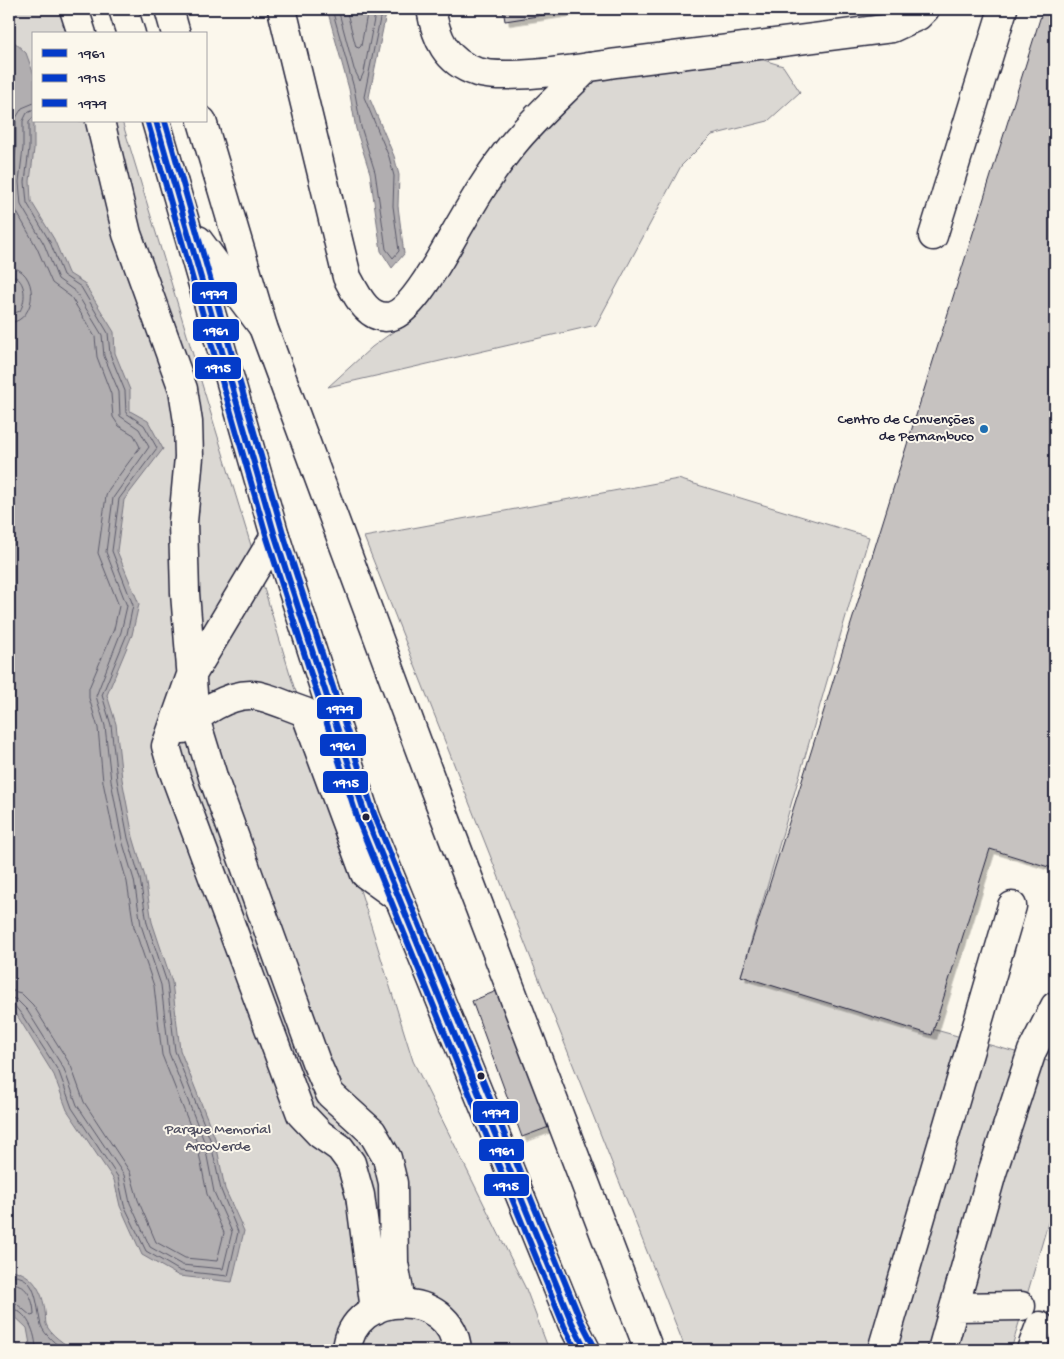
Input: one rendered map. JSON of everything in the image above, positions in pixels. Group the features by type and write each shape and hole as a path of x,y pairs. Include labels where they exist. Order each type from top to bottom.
{"main road":[{"path":"74,9 81,32"},
{"path":"123,9 129,32"},
{"path":"169,9 175,32"},
{"path":"282,9 347,277 369,311 381,317 393,316 410,302 429,276 465,216 514,143 588,67"},
{"path":"431,9 435,32 444,50 476,71 500,75 588,67 892,28 918,16 925,9"},
{"path":"933,236 1003,9"},
{"path":"100,122 127,234 182,389 188,422 189,457 183,522 190,678 195,718 214,780 316,1062 330,1094 372,1132 387,1158 393,1183 394,1264 401,1302"},
{"path":"156,122 275,536 366,817 572,1323 586,1350"},
{"path":"202,122 263,327 434,787 649,1350"},
{"path":"188,228 263,327"},
{"path":"275,536 190,678 166,746 172,767 301,1114 320,1134 340,1148 351,1163 360,1195 375,1310"},
{"path":"166,746 195,718 223,701 252,695 304,712 365,874 397,897"},
{"path":"882,1350 1012,906"},
{"path":"942,1350 992,1173 1029,1061 1055,1006"},
{"path":"347,1350 355,1328 367,1314 383,1305 401,1302 420,1305 436,1314 449,1327 457,1350"},
{"path":"955,1306 1021,1306"}],"green space":[{"name":"Parque Memorial ArcoVerde","path":"9,9 88,9 94,32 32,32 32,122 122,122 294,687 305,712 413,1061 526,1289 549,1350 9,1350"},
{"path":"754,57 783,66 800,92 768,121 712,135 681,166 596,325 328,387 372,347 412,318 511,166 592,78"},
{"path":"678,479 869,537 741,976 1055,1063 1055,1199 1011,1350 686,1350 364,537"}],"water":[{"path":"327,9 387,9 369,97 394,156 399,175 398,206 404,254 392,268 381,251 370,173 356,129 349,89"},
{"path":"9,37 26,53 32,70 34,149 30,181 31,201 54,239 68,273 84,283 114,332 115,353 130,390 130,411 148,421 163,449 124,500 117,551 139,604 132,635 107,695 116,724 122,779 133,837 145,877 152,922 172,982 180,1050 215,1138 225,1189 244,1231 232,1282 179,1276 142,1255 120,1206 114,1180 67,1110 54,1075 18,1017 9,1007 9,319 12,299 9,239"},
{"path":"12,1270 26,1275 36,1285 44,1304 48,1328 58,1339 74,1350 31,1350 27,1328 9,1311 9,1273"}],"building":[{"path":"503,9 583,9 505,21"},
{"name":"Centro de Convenções de Pernambuco","path":"1043,9 1055,9 1055,869 990,849 932,1035 741,976"},
{"path":"499,990 549,1127 522,1137 472,1001"}],"transit line":[{"name":"1961","path":"156,122 275,536 366,817 572,1323 586,1350"},
{"name":"1979","path":"165,122 283,533 374,814 580,1319 594,1346"},
{"name":"1915","path":"148,123 267,538 358,820 564,1326 576,1350"}],"place":[{"name":"Centro de Convenções de Pernambuco","path":"984,429"}]}
